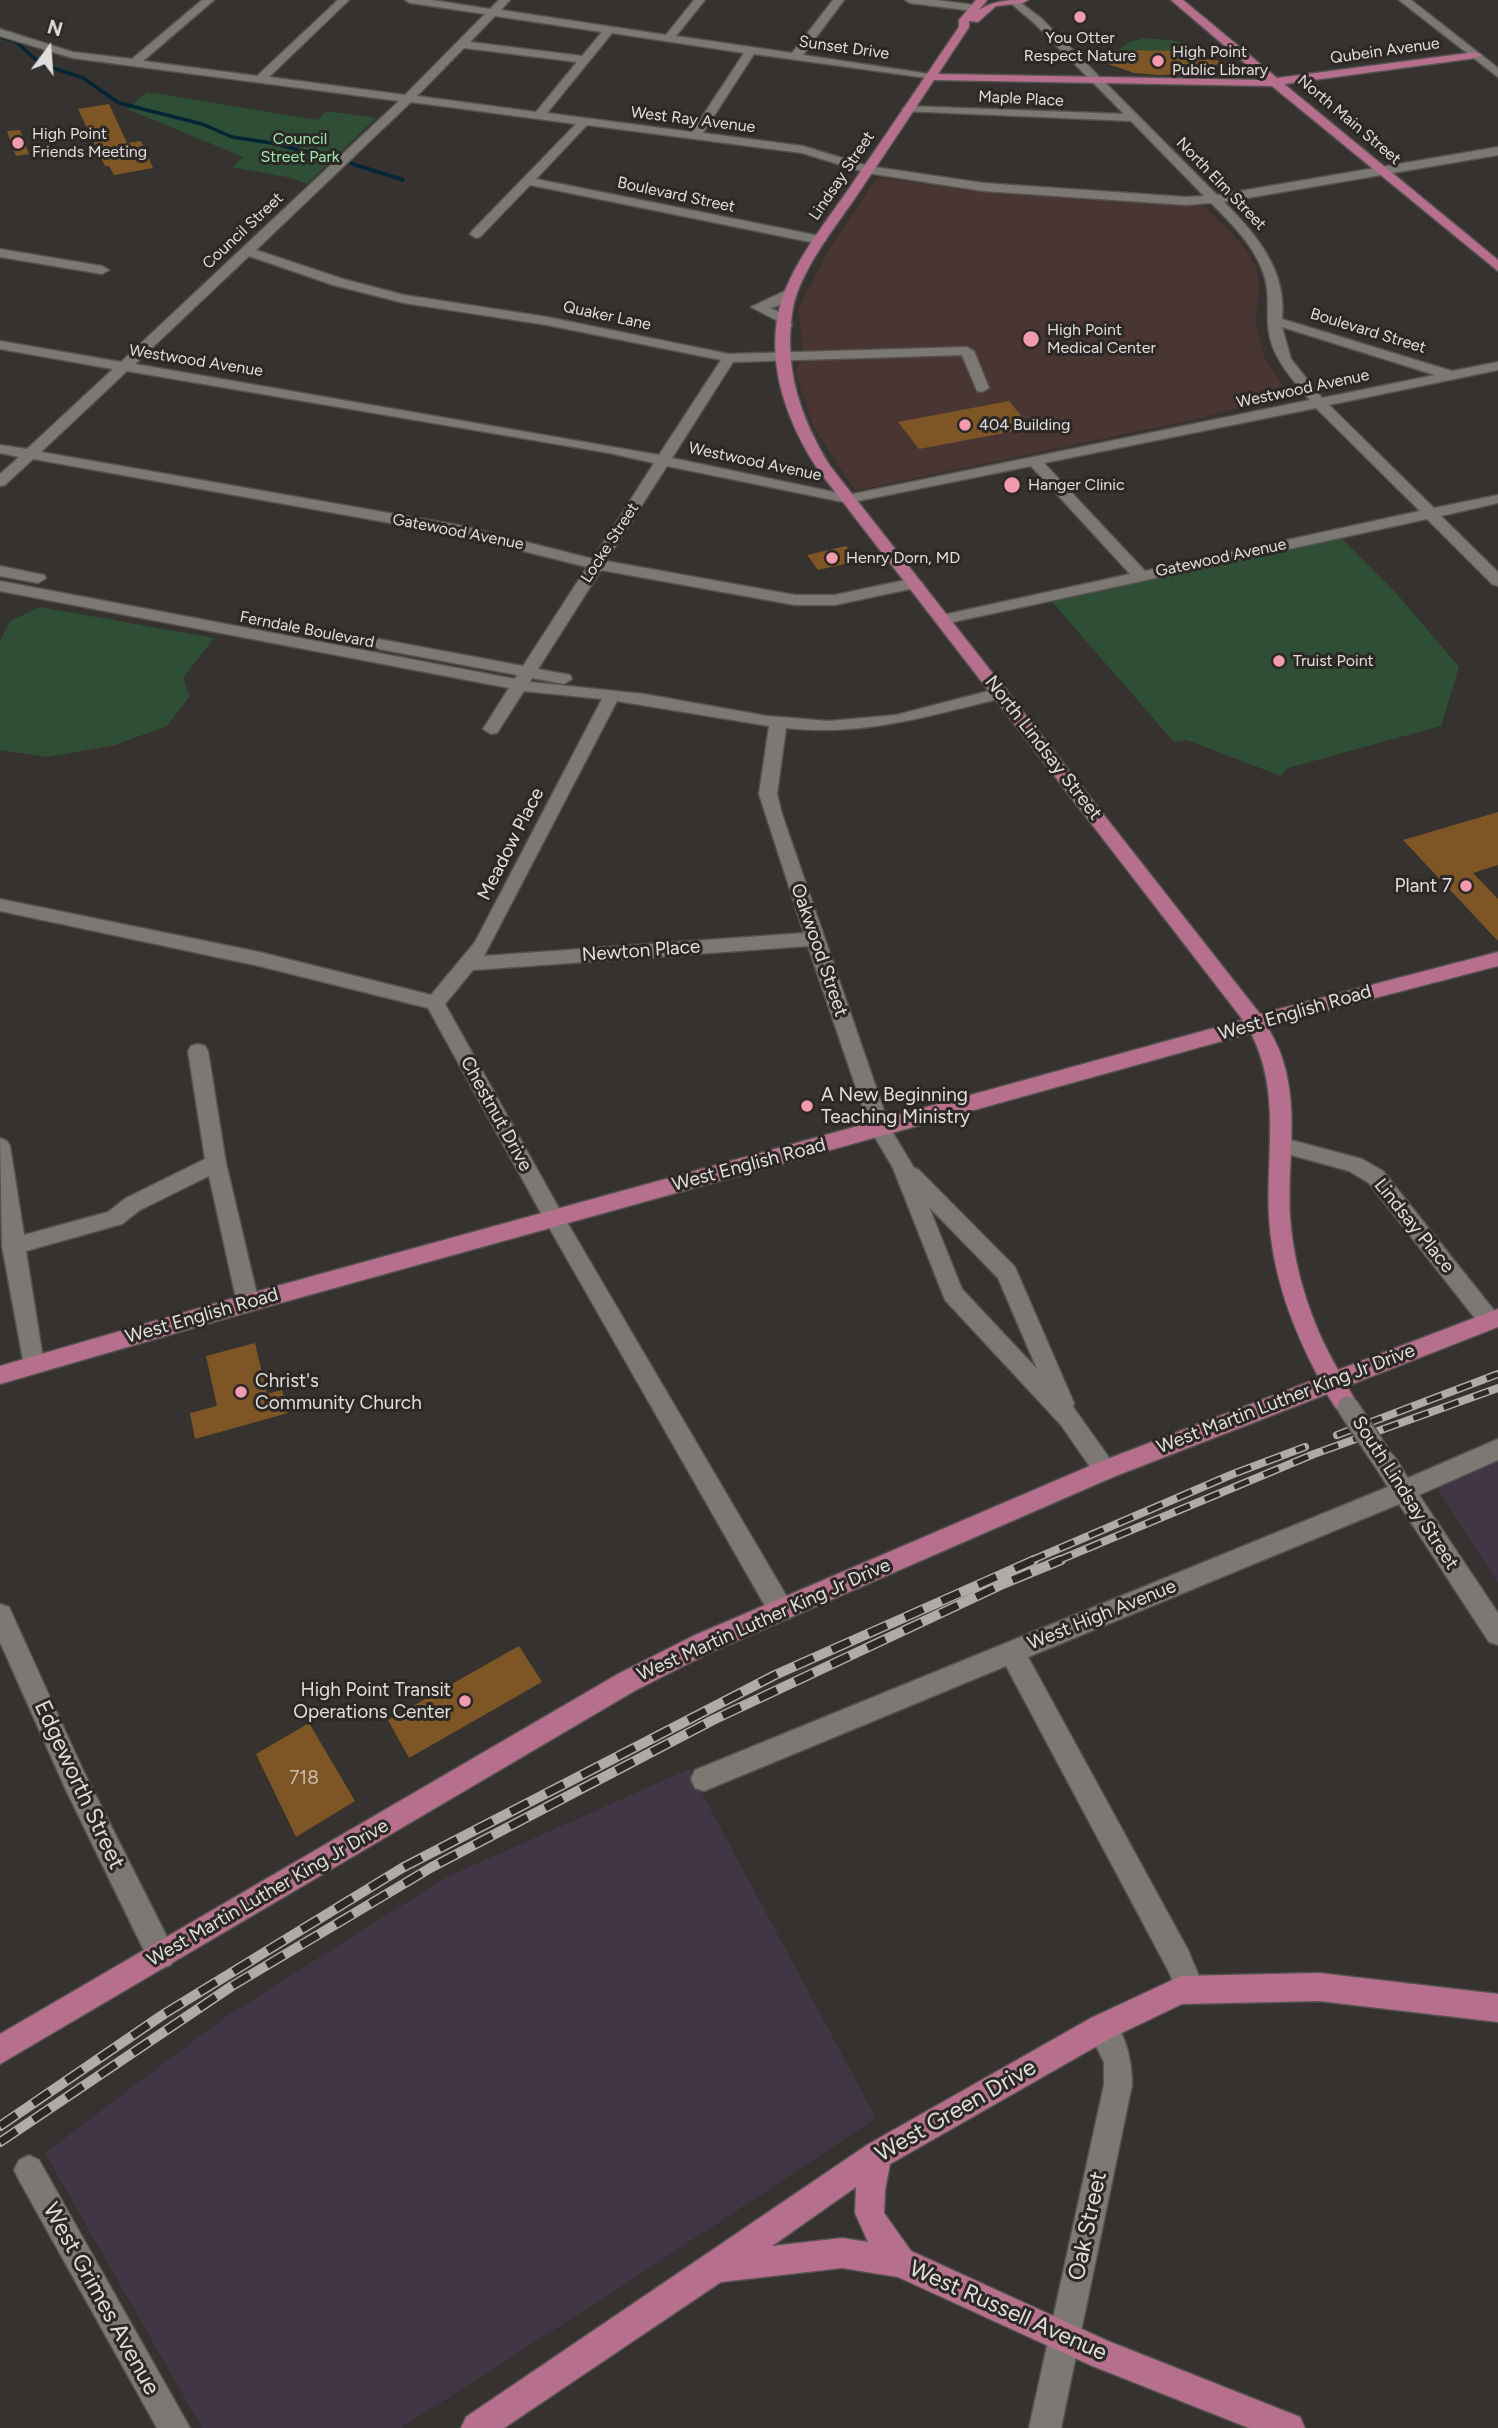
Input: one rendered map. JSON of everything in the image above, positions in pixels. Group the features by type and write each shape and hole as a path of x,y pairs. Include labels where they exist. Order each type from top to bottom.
{"main road":[{"name":"North Main Street","path":"1176,0 1498,267"},
{"name":"Lindsay Street","path":"784,357 785,325 791,292 820,240 964,27 992,5 1010,1"},
{"name":"Lindsay Street","path":"964,27 964,20 978,4"},
{"name":"Qubein Avenue","path":"1277,82 1482,54"},
{"name":"Sunset Drive","path":"930,77 1194,84 1277,82"},
{"name":"North Lindsay Street","path":"784,357 788,389 802,432 824,468 1256,1023 1274,1062 1281,1100 1280,1145"},
{"name":"West English Road","path":"0,1375 248,1303 1256,1023 1498,959"},
{"name":"South Lindsay Street","path":"1280,1145 1280,1211 1286,1259 1305,1324 1331,1381 1348,1407"},
{"name":"West Martin Luther King Jr Drive","path":"0,2050 627,1682 702,1644 1105,1470 1494,1319"},
{"name":"West Green Drive","path":"477,2428 877,2155 1101,2028 1181,1990 1319,1987 1498,2008"},
{"path":"877,2155 867,2201 872,2224 900,2262"},
{"name":"West Russell Avenue","path":"716,2267 842,2253 900,2262 1101,2354 1289,2428"}],"street":[{"path":"133,64 209,0"},
{"path":"258,80 344,0"},
{"name":"Sunset Drive","path":"410,0 930,77"},
{"name":"Council Street","path":"0,482 247,251 505,0"},
{"path":"667,40 700,0"},
{"path":"794,57 839,0"},
{"path":"910,0 978,4"},
{"path":"1029,0 1037,20"},
{"path":"1404,0 1482,54 1498,74"},
{"path":"1010,1 1037,20"},
{"name":"North Elm Street","path":"1037,20 1210,198 1245,230 1264,258 1276,290 1278,342 1284,360 1320,404 1498,581"},
{"path":"539,116 609,30"},
{"name":"West Ray Avenue","path":"0,32 72,55 803,150 867,169 983,187 1175,200 1210,198 1384,172 1498,151"},
{"path":"460,44 583,59"},
{"path":"695,136 751,51"},
{"name":"Maple Place","path":"908,110 1132,118"},
{"path":"476,234 584,122"},
{"name":"Boulevard Street","path":"526,181 820,240"},
{"name":"Quaker Lane","path":"247,251 338,282 404,299 547,321 729,358 967,351 982,388"},
{"path":"0,253 102,270"},
{"path":"785,325 776,314 758,307 780,300 791,292"},
{"name":"Boulevard Street","path":"1276,321 1449,375"},
{"name":"Westwood Avenue","path":"0,345 469,424 664,460 848,499 1498,366"},
{"name":"Locke Street","path":"491,729 729,358"},
{"name":"Gatewood Avenue","path":"0,449 463,531 596,564 804,601 835,600 915,583"},
{"path":"1034,461 1140,575"},
{"name":"Gatewood Avenue","path":"944,619 1498,499"},
{"name":"Ferndale Boulevard","path":"0,570 522,678 574,694 612,695 778,724 856,726 881,723 1000,693"},
{"name":"Ferndale Boulevard","path":"0,586 522,678"},
{"name":"Meadow Place","path":"435,1003 482,946 612,695"},
{"name":"Oakwood Street","path":"778,724 768,794 880,1129 903,1167 953,1294 1069,1418 1105,1470"},
{"path":"0,905 259,959 435,1003"},
{"name":"Newton Place","path":"468,964 815,939"},
{"name":"Chestnut Drive","path":"435,1003 554,1219 781,1610"},
{"path":"198,1051 216,1163 248,1303"},
{"name":"Lindsay Place","path":"1280,1145 1354,1165 1377,1177 1494,1319"},
{"path":"0,1146 33,1365"},
{"path":"13,1246 114,1218 133,1204 216,1163"},
{"name":"Oakwood Street","path":"903,1167 1007,1273 1069,1418"},
{"name":"South Lindsay Street","path":"1348,1407 1498,1634"},
{"name":"West High Avenue","path":"704,1779 1404,1491 1498,1449"},
{"name":"Edgeworth Street","path":"1,1621 74,1779 161,1955"},
{"path":"1012,1653 1178,1960 1191,1990"},
{"name":"Oak Street","path":"1045,2428 1118,2085 1118,2060 1101,2028"},
{"name":"West Grimes Avenue","path":"29,2170 174,2428"}],"shaded area":[{"name":"High Point Medical Center","path":"883,178 998,194 1204,206 1244,247 1255,265 1260,287 1255,320 1257,330 1266,361 1288,394 1284,401 1224,411 859,490 853,488 813,426 798,381 796,367 803,362 803,348 798,309 830,248 875,181"},
{"path":"1498,1460 1498,1583 1437,1488"},
{"path":"689,1769 876,2118 401,2428 202,2428 45,2153 224,2018 445,1878"}],"green space":[{"path":"1146,38 1178,41 1199,52 1118,50 1129,42"},
{"name":"Council Street Park","path":"147,92 318,120 326,111 376,118 307,184 292,178 232,167 243,157 127,109"},
{"name":"Truist Point","path":"1338,535 1398,595 1459,667 1441,726 1288,768 1281,776 1187,740 1174,742 1052,602"},
{"path":"40,607 214,638 183,678 190,696 167,726 115,745 47,757 0,750 0,641 10,621"}],"building":[{"name":"High Point Public Library","path":"1115,50 1193,51 1194,57 1227,62 1182,74 1159,75 1134,73 1094,59 1117,57"},
{"path":"109,104 127,143 141,141 153,168 114,175 109,166 105,166 78,109"},
{"name":"High Point Friends Meeting","path":"20,130 29,154 16,156 7,131"},
{"name":"404 Building","path":"1009,401 1031,428 919,449 898,422"},
{"name":"Henry Dorn, MD","path":"846,546 858,561 818,570 807,555"},
{"name":"Plant 7","path":"1498,812 1498,865 1473,873 1498,899 1498,941 1403,840"},
{"name":"Christ's Community Church","path":"255,1343 267,1394 282,1390 288,1413 195,1439 190,1413 217,1406 206,1356"},
{"name":"High Point Transit Operations Center","path":"519,1646 542,1682 409,1758 388,1720"},
{"path":"309,1723 355,1801 296,1837 256,1754"}],"waterway":[{"path":"0,37 15,41 41,64 83,78 119,103 202,124 232,137 271,143 332,158"},
{"path":"350,163 403,180"}],"railway":[{"path":"1337,1435 1498,1374"},
{"path":"1057,1561 1314,1454 1498,1388"},
{"path":"1030,1561 1233,1474 1305,1447"},
{"path":"0,2126 164,2014 402,1868 775,1675 1034,1560"},
{"path":"0,2142 232,1986 432,1867 713,1720 1005,1583 1061,1560"}],"place":[{"name":"You Otter Respect Nature","path":"1080,17"},
{"name":"High Point Public Library","path":"1158,61"},
{"name":"High Point Friends Meeting","path":"18,143"},
{"name":"High Point Medical Center","path":"1031,339"},
{"name":"404 Building","path":"965,425"},
{"name":"Hanger Clinic","path":"1012,485"},
{"name":"Henry Dorn, MD","path":"832,558"},
{"name":"Truist Point","path":"1279,661"},
{"name":"Plant 7","path":"1466,886"},
{"name":"A New Beginning Teaching Ministry","path":"807,1106"},
{"name":"Christ's Community Church","path":"241,1392"},
{"name":"High Point Transit Operations Center","path":"465,1701"}]}
